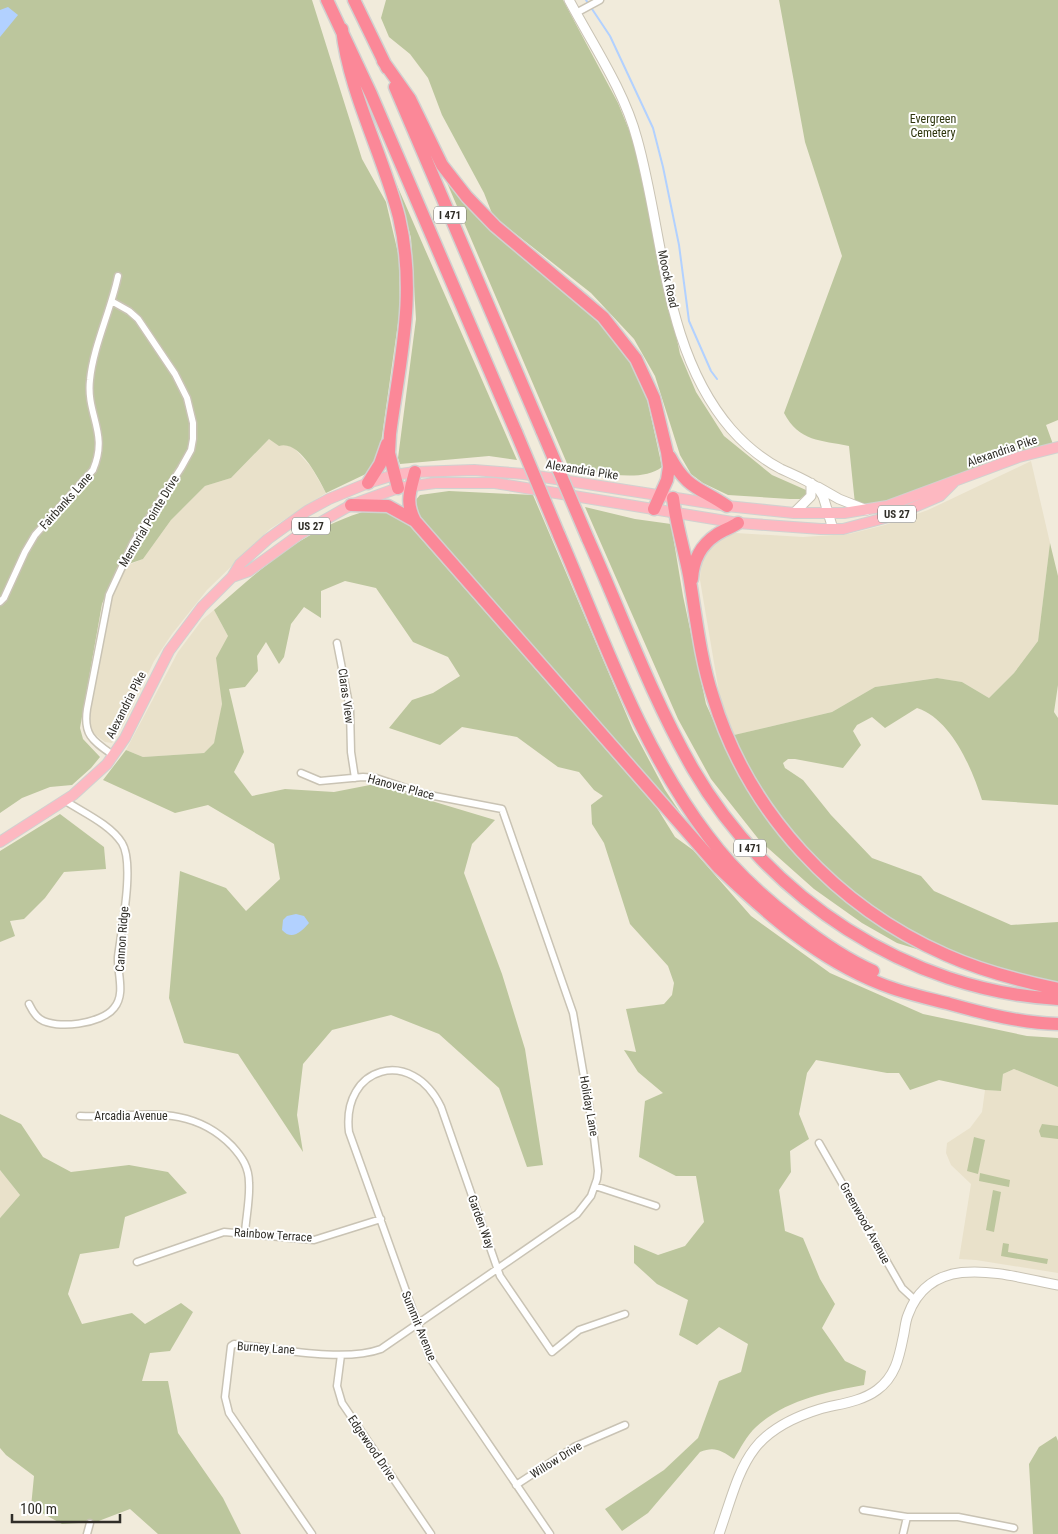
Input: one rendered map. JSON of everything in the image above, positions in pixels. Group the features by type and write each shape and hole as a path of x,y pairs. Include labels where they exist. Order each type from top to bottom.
{"highway":[{"name":"I 471","path":"327,0 342,29 631,702 652,746 707,836 739,873 771,903 818,939 863,967 949,1004 1005,1018 1058,1024"},
{"name":"I 471","path":"354,0 383,61 659,701 693,769 718,809 750,848 775,873 818,910 847,930 904,960 991,990 1058,999"},
{"path":"342,29 345,55 392,192 405,255 408,307 389,453 398,488"},
{"path":"383,61 410,99 442,165 467,197 495,226 603,317 627,345 654,398 668,452 666,497 674,513 712,697 737,758 762,801 799,848 856,902 920,942 948,956 1000,975 1058,989"},
{"path":"368,483 380,464 390,434"},
{"path":"668,452 686,482 727,506"},
{"path":"415,472 409,509 415,521 719,868 761,908 792,933 863,976 892,988 949,1004"},
{"path":"654,509 666,497"},
{"path":"352,505 388,506 415,521"},
{"path":"691,589 693,569 698,555 706,542 738,523"}],"main road":[{"name":"Moock Road","path":"569,0 580,11 613,80 637,138 678,324 694,367 718,411 747,446 774,465 839,499 867,510"},
{"name":"Alexandria Pike","path":"0,842 64,800 97,775 125,738 169,651 202,607 232,578 240,564 295,520 329,499 368,483 394,475 415,472 474,470 512,473 727,506 794,514 827,514 887,506 935,486 955,481 1019,457 1058,447"},
{"name":"Alexandria Pike","path":"232,578 249,571 300,534 352,505 398,488 434,483 495,483 738,523 821,530 851,527 896,515 940,496 955,481"},
{"path":"794,514 811,496 811,483"},
{"path":"811,483 822,496 832,529"},
{"path":"821,530 827,514"},
{"path":"719,1534 745,1463 764,1437 792,1418 866,1397 888,1380 897,1363 907,1316 915,1300 932,1283 958,1272 978,1271 1058,1285"}],"street":[{"path":"580,11 600,0"},
{"name":"Fairbanks Lane","path":"0,602 4,598 35,535 93,470 99,457 100,441 89,399 90,379 118,276"},
{"name":"Memorial Pointe Drive","path":"112,302 129,311 151,337 187,398 194,422 191,450 133,543 107,599 87,709 86,726 95,742 114,755"},
{"name":"Claras View","path":"337,643 350,709 351,752 355,778"},
{"name":"Hanover Place","path":"301,773 320,781 376,778 424,794 502,809"},
{"name":"Cannon Ridge","path":"29,1004 38,1018 53,1025 80,1023 97,1020 106,1016 114,1008 120,993 118,956 126,889 126,852 122,843 113,834 87,814 64,800"},
{"name":"Holiday Lane","path":"417,1325 577,1214 587,1202 595,1186 597,1158 573,1013 502,809"},
{"name":"Garden Way","path":"354,1093 369,1078 392,1070 412,1074 430,1088 440,1108 500,1276 552,1352 580,1330 625,1314"},
{"name":"Summit Avenue","path":"354,1093 348,1112 349,1132 430,1358 550,1534"},
{"name":"Arcadia Avenue","path":"80,1116 103,1117 164,1114 186,1118 220,1136 241,1156 246,1165 249,1183 245,1233"},
{"name":"Greenwood Avenue","path":"820,1143 902,1288 915,1300"},
{"path":"595,1186 656,1206"},
{"name":"Rainbow Terrace","path":"138,1262 215,1234 245,1233 314,1240 381,1219"},
{"name":"Burney Lane","path":"312,1534 229,1413 225,1397 230,1349 234,1344 341,1355 361,1355 381,1350 417,1325"},
{"name":"Edgewood Drive","path":"341,1355 337,1386 342,1403 431,1534"},
{"name":"Willow Drive","path":"516,1485 574,1447 625,1425"},
{"path":"863,1510 907,1517 958,1517 1014,1528"},
{"path":"904,1534 907,1517"},
{"path":"88,1534 90,1523"}],"shaded area":[{"path":"269,439 294,448 311,467 326,493 270,529 207,590 172,634 154,661 126,720 112,743 105,742 93,733 89,722 109,606 124,567 143,559 171,520 205,486 231,478"},
{"path":"1031,461 1050,543 1038,641 1014,673 989,698 962,682 936,678 875,687 832,712 734,735 720,698 700,580 701,564 705,553 716,542 726,534 803,537 849,534 885,525 928,510"},
{"path":"214,610 228,636 220,682 222,704 214,743 204,753 143,757 126,750 178,652 202,620"},
{"path":"1014,1069 1058,1087 1058,1273 959,1259 971,1184 951,1165 946,1153 947,1143 970,1128 982,1112 985,1090 1001,1091 1003,1074"},
{"path":"0,1170 20,1195 0,1218"}],"green space":[{"path":"0,0 312,0 362,159 386,202 399,257 400,309 379,457 372,471 326,493 301,454 287,446 279,446 269,439 231,478 205,486 171,520 143,559 117,568 102,604 80,728 83,739 100,757 72,785 50,787 22,798 0,813"},
{"path":"386,0 563,0 618,103 638,152 680,354 696,392 724,436 772,475 806,490 806,494 800,499 728,495 703,483 691,474 680,455 655,376 634,339 591,293 493,216 484,193 442,115 428,78 410,54 389,37 381,18"},
{"name":"Evergreen Cemetery","path":"779,0 1058,0 1058,420 1046,425 1054,447 887,506 855,504 849,446 820,441 804,435 797,430 784,413 842,256 805,142"},
{"path":"445,178 468,208 598,318 622,346 645,389 662,467 653,472 630,476 569,468"},
{"path":"396,183 517,460 489,456 400,464 398,458 416,319 411,238"},
{"path":"449,491 533,495 633,730 665,790 698,839 433,535 416,512 414,502 420,495"},
{"path":"585,507 635,519 671,524 683,596 706,704 727,751 765,817 806,866 858,911 920,950 897,943 862,923 814,889 760,841 711,779 678,719"},
{"path":"369,510 382,510 409,525 657,808 675,837 693,850 751,916 830,973 923,1014 1027,1036 1058,1038 1058,1087 1014,1069 1003,1074 1001,1091 985,1090 939,1080 910,1090 899,1073 887,1073 816,1060 807,1073 799,1114 809,1139 790,1151 791,1172 779,1190 785,1231 803,1238 820,1279 835,1304 822,1328 845,1361 866,1371 864,1385 807,1398 780,1410 753,1430 734,1459 725,1453 713,1449 700,1452 648,1513 622,1531 605,1509 664,1470 698,1438 719,1381 741,1372 748,1344 719,1327 697,1345 679,1335 688,1300 657,1284 634,1263 634,1245 658,1255 685,1246 704,1222 696,1176 676,1176 639,1157 645,1101 663,1093 638,1072 624,1050 636,1052 626,1009 664,1004 672,995 674,983 668,966 630,924 604,843 592,824 591,805 603,796 594,790 579,772 558,767 517,737 462,727 440,745 389,728 412,700 433,693 460,676 448,657 413,642 376,588 345,581 321,591 321,618 304,607 291,624 284,657 279,664 266,642 257,656 258,671 245,687 229,689 244,752 234,772 252,796 285,789 334,792 375,784 495,820 472,844 464,873 502,974 525,1049 543,1165 527,1167 499,1088 439,1034 391,1015 332,1030 303,1064 297,1115 303,1152 238,1054 184,1043 169,998 180,871 226,888 246,911 280,879 274,844 208,805 175,813 103,780 126,750 143,757 204,753 214,743 222,704 216,658 228,636 214,610 250,578 305,538 324,527"},
{"path":"1050,543 1058,576 1058,685 1054,712 1058,718 1058,805 982,800 966,760 950,734 929,714 917,708 885,728 872,717 857,725 853,731 861,745 843,768 795,759 788,759 783,763 785,768 803,780 831,815 872,858 921,876 934,891 1011,925 1058,922 1058,983 1003,970 948,951 914,934 866,903 823,866 784,824 753,776 734,735 832,712 875,687 937,678 962,682 989,698 1014,673 1038,641"},
{"path":"60,814 104,847 106,869 64,872 45,898 24,919 10,921 15,936 0,942 0,851"},
{"path":"0,1114 21,1124 43,1157 71,1172 129,1165 168,1172 187,1193 125,1217 119,1248 80,1254 68,1294 82,1324 132,1313 145,1324 181,1303 193,1312 170,1351 150,1353 142,1381 168,1381 178,1433 223,1498 241,1534 158,1534 130,1509 96,1522 62,1524 31,1507 34,1476 6,1455 0,1448 0,1218 20,1195 0,1170"},
{"path":"1042,1124 1058,1126 1058,1139 1041,1137 1039,1131"},
{"path":"974,1137 985,1140 978,1174 967,1171"},
{"path":"980,1173 1010,1180 1009,1187 979,1181"},
{"path":"993,1190 1001,1192 994,1232 986,1230"},
{"path":"1003,1243 1009,1244 1008,1252 1048,1259 1047,1264 1001,1256"},
{"path":"1056,1436 1058,1441 1058,1534 1033,1534 1029,1464 1039,1447"}],"water":[{"path":"8,7 18,15 0,37 0,10"},
{"path":"296,914 304,916 309,923 300,932 289,935 282,930 283,920 287,916"}],"waterway":[{"path":"586,0 610,36 653,128 679,245 689,321 711,371 717,379"}]}
